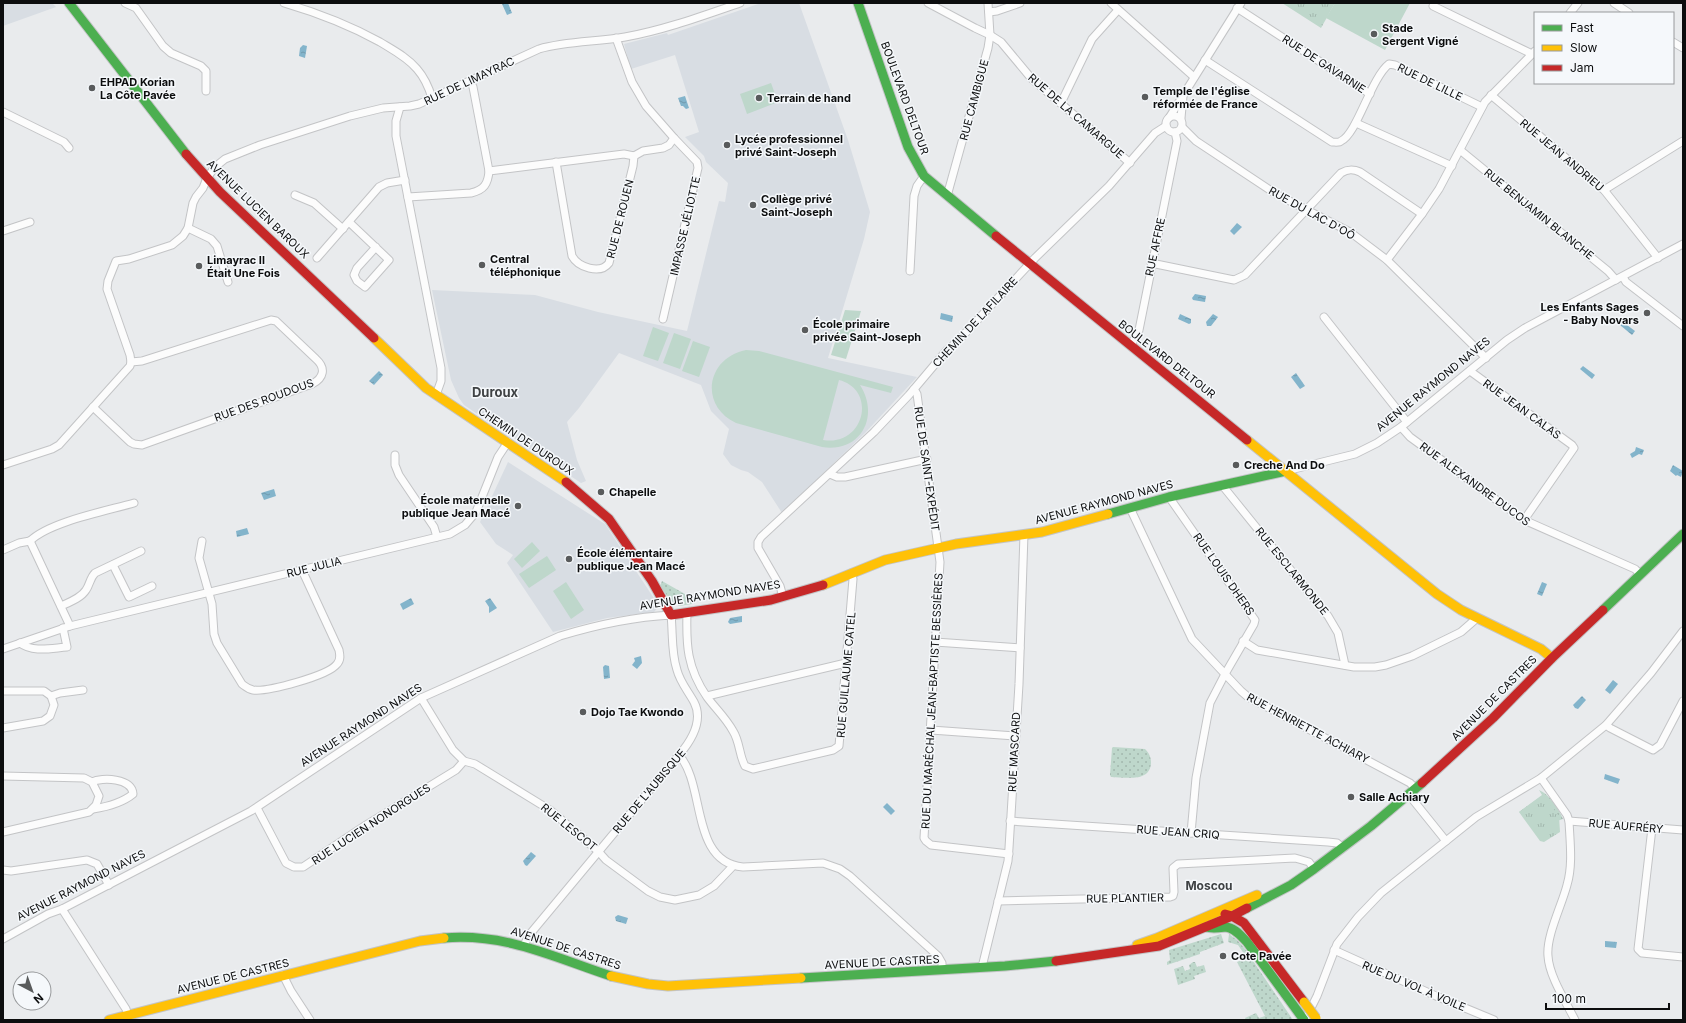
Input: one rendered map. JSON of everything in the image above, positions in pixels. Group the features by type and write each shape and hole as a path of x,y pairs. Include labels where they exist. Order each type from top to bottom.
{"street":[{"name":"AVENUE LUCIEN BAROUX","path":"68,3 193,163 220,192 404,368 436,395"},
{"path":"125,3 136,8 162,46 171,53 200,66 206,71 206,91"},
{"path":"284,3 293,4 343,23 398,53 416,68 428,86 432,98"},
{"name":"RUE DE LIMAYRAC","path":"188,228 193,203 215,166 222,161 260,145 369,110 410,106 432,98 539,49 557,45 636,35 682,23 740,3"},
{"name":"BOULEVARD DELTOUR","path":"858,3 908,147 924,176 1131,346 1212,409 1437,594 1461,610 1535,646 1552,658"},
{"name":"RUE DE LA CAMARGUE","path":"928,3 990,35 1006,47 1031,78 1049,95 1061,103 1130,163"},
{"name":"RUE CAMBIGUE","path":"947,196 986,56 990,35 988,3"},
{"path":"989,12 997,11 1020,3"},
{"path":"1111,3 1132,20 1194,77"},
{"path":"1571,12 1578,3"},
{"path":"1614,3 1628,12"},
{"path":"1184,92 1181,109 1182,127 1180,130 1175,132 1166,126 1168,118 1184,92 1239,6"},
{"name":"RUE DE GAVARNIE","path":"1205,60 1332,142 1341,142 1346,138 1356,123 1370,94 1239,6"},
{"path":"1387,260 1422,214 1452,166 1482,107 1534,52 1432,6"},
{"path":"1061,103 1092,39 1118,10"},
{"name":"IMPASSE JÉLIOTTE","path":"616,38 637,92 646,106 697,162 698,168 663,319"},
{"path":"1674,43 1683,48"},
{"name":"RUE DE LILLE","path":"1370,94 1385,67 1390,64 1395,65 1482,107"},
{"path":"408,197 471,193 479,191 488,181 489,171 473,87 470,81"},
{"name":"RUE JEAN ANDRIEU","path":"1491,96 1604,190 1658,258"},
{"path":"400,107 395,129 441,368 442,381 436,395"},
{"path":"3,112 64,142 70,148"},
{"path":"1168,118 1176,115 1181,118"},
{"path":"1356,123 1452,166"},
{"name":"CHEMIN DE LAFILAIRE","path":"783,597 780,586 758,548 758,542 765,533 874,432 914,389 946,350 957,342 1030,264 1109,186 1155,134 1166,126"},
{"name":"RUE DU LAC D'OÔ","path":"1182,127 1192,138 1276,194 1308,209 1350,232 1387,260 1486,358"},
{"name":"RUE AFFRE","path":"1131,346 1138,330 1176,148 1177,140 1175,132"},
{"path":"489,171 624,154 634,156 643,151 663,148 669,145 674,138"},
{"path":"1176,148 1182,141 1192,138"},
{"path":"1604,190 1683,141"},
{"name":"RUE BENJAMIN BLANCHE","path":"1460,150 1608,271 1626,282 1683,326"},
{"name":"RUE DE ROUEN","path":"556,162 572,256 579,265 600,270 605,268 609,263 633,166 634,156"},
{"path":"1151,263 1234,280 1240,279 1341,173 1347,170 1360,172 1422,214"},
{"path":"910,271 914,196 917,186 924,176"},
{"path":"317,258 379,187 386,182 405,180"},
{"path":"295,195 314,204 342,229"},
{"path":"3,231 30,222"},
{"path":"349,222 376,247 389,260 365,288 356,281 354,275 357,268 376,247"},
{"path":"3,465 52,449 59,445 126,371 131,362 130,355 107,289 108,281 116,261 129,259 172,245 183,236 188,228 211,239 217,246 228,282"},
{"name":"AVENUE RAYMOND NAVES","path":"3,939 48,914 62,909 257,808 421,698 560,636 582,629 614,622 753,603 783,597 829,583 885,560 1057,528 1169,497 1355,454 1377,443 1404,425 1525,328 1620,279 1683,244"},
{"name":"RUE ALEXANDRE DUCOS","path":"1324,317 1404,425 1410,437 1524,520 1635,569 1640,574"},
{"name":"RUE DES ROUDOUS","path":"93,407 130,442 142,445 312,384 320,379 323,372 320,363 316,359 276,321 271,320 142,361 131,362"},
{"name":"RUE JEAN CALAS","path":"1470,371 1574,448 1524,520"},
{"name":"RUE DE SAINT-EXPÉDIT","path":"914,389 917,394 927,459 938,549"},
{"name":"CHEMIN DE DUROUX","path":"436,395 563,479 609,519 652,581 671,615"},
{"name":"RUE JULIA","path":"3,649 66,627 437,537 458,530 472,518 476,512 498,457 508,442"},
{"path":"395,455 395,465 399,475 434,527 437,537"},
{"path":"830,474 837,478 845,477 927,459"},
{"name":"RUE ESCLARMONDE","path":"1222,485 1334,624 1341,642 1345,665"},
{"name":"RUE LOUIS DHERS","path":"1169,497 1255,620 1210,703 1196,778 1191,833"},
{"path":"3,550 19,543 30,542 42,531 58,525 134,503"},
{"name":"RUE HENRIETTE ACHIARY","path":"1130,508 1192,639 1225,674 1248,697 1410,783 1413,792 1446,841"},
{"name":"RUE MASCARD","path":"982,967 1009,854 1014,736 1020,648 1024,534"},
{"name":"AVENUE DE CASTRES","path":"109,1020 420,941 435,939 475,938 502,940 524,945 610,977 660,985 982,967 1064,960 1158,946 1241,912 1291,885 1343,848 1413,792 1493,718 1552,658 1683,534"},
{"path":"202,541 199,558 212,604 214,634 217,643 242,684 248,688 259,690 308,680 333,668 340,660 340,654 302,570"},
{"path":"20,643 26,648 32,649 67,647 66,627 61,606 30,542"},
{"name":"RUE DU MARÉCHAL JEAN-BAPTISTE BESSIÈRES","path":"938,549 940,562 924,838 931,845 1009,854"},
{"path":"61,606 81,596 87,589 90,578 95,573 141,551"},
{"path":"113,565 129,597 152,586"},
{"name":"RUE GUILLAUME CATEL","path":"707,696 734,731 743,763 748,768 754,769 837,748 840,743 853,579 851,573"},
{"path":"687,612 687,644 689,662 697,681 707,696 846,663"},
{"name":"RUE DE L'AUBISQUE","path":"524,945 530,934 679,755 692,736 698,719 697,712 695,703 679,677 676,668 671,615"},
{"path":"1243,642 1257,650 1345,665 1375,667 1398,661 1461,632 1477,618"},
{"path":"1241,912 1247,942 1304,1020 1318,996 1334,950 1341,937 1371,903 1484,811 1541,778 1606,725 1647,678 1683,631"},
{"path":"935,642 1020,648"},
{"path":"50,696 83,690"},
{"path":"3,691 44,691 50,696 54,706 50,716 43,721 3,728"},
{"name":"RUE LESCOT","path":"421,698 449,744 464,761 475,764 550,810 598,851 606,860 648,892 668,899 693,897 706,892 714,886 733,866"},
{"path":"1606,725 1653,750 1660,745 1683,701"},
{"path":"931,730 1014,736"},
{"path":"679,755 685,761 708,840 718,855 733,866 743,867 823,863 840,869 850,876 938,956 942,963 942,970"},
{"name":"RUE LUCIEN NONORGUES","path":"257,808 286,863 294,867 303,867 366,825 456,770 464,761"},
{"path":"3,776 84,778 92,782 99,796 93,809"},
{"path":"1541,778 1568,814 1569,821 1570,871 1568,884 1550,937 1548,955 1554,977 1575,1020"},
{"path":"3,832 89,812 93,809 106,807 133,794 133,790 126,783 120,781 97,780 92,782"},
{"name":"RUE JEAN CRIQ","path":"1010,821 1333,842 1337,843 1343,848"},
{"name":"RUE AUFRÉRY","path":"1569,821 1683,830"},
{"path":"1652,828 1638,949 1642,953 1683,957"},
{"name":"RUE PLANTIER","path":"998,901 1170,897 1173,896 1174,892 1174,868 1178,864 1295,858 1309,862 1314,869"},
{"path":"3,870 87,860 97,864 109,884"},
{"name":"AVENUE DE CASTRES","path":"1120,951 1157,938 1314,869"},
{"name":"AVENUE DE CASTRES","path":"1241,912 1252,902 1271,891 1276,886"},
{"path":"1244,923 1248,913 1259,902"},
{"path":"62,909 101,968 126,1009 128,1015"},
{"path":"1217,912 1232,916 1244,923 1317,1019"},
{"name":"AVENUE DE CASTRES","path":"1205,927 1214,930 1227,927 1236,931 1247,942"},
{"name":"RUE DU VOL À VOILE","path":"1334,950 1436,996 1494,1020"},
{"path":"284,975 291,991 310,1020"}],"shaded area":[{"path":"3,3 52,3 56,7 3,26"},
{"path":"761,3 799,3 848,140 870,212 864,239 828,358 917,377 865,433 782,513 762,482 748,472 731,465 723,454 729,429 711,411 701,385 619,353 567,422 577,460 586,481 581,483 464,405 459,398 451,380 432,290 535,295 598,312 687,331 719,201 725,202 728,183 706,162 704,156 685,137 699,132 675,55 631,69 624,44 667,33 668,35"},
{"name":"École élémentaire publique Jean Macé","path":"508,462 605,524 659,606 654,612 607,618 553,632 507,563 513,555 496,544 480,522"}],"green space":[{"path":"1282,3 1335,3 1321,28"},
{"name":"Stade Sergent Vigné","path":"1335,3 1410,3 1385,50 1326,18"},
{"name":"Terrain de hand","path":"771,83 778,102 747,114 740,94"},
{"path":"845,310 861,311 846,359 831,355"},
{"path":"653,327 669,333 658,361 643,356"},
{"path":"674,333 691,339 680,369 663,363"},
{"path":"693,341 710,347 699,377 682,371"},
{"path":"746,350 759,351 893,387 891,393 860,385 866,397 868,409 867,420 863,430 856,438 847,444 836,447 822,447 736,423 724,415 716,406 712,395 712,383 722,362 733,355","holes":["839,380 851,386 859,395 862,405 861,416 856,427 848,435 837,440 823,440"]},
{"path":"532,542 540,551 522,568 514,559"},
{"path":"547,556 556,570 529,588 519,574"},
{"path":"662,581 692,598 692,604 679,606 671,601 660,586"},
{"path":"566,582 584,610 571,619 553,591"},
{"path":"1113,747 1145,749 1151,759 1150,769 1146,774 1136,778 1111,777"},
{"path":"1539,790 1553,802 1563,819 1557,821 1519,812 1542,795"},
{"path":"1543,795 1559,816 1560,832 1544,842 1540,841 1519,812"},
{"path":"1221,934 1224,943 1200,952 1200,954 1167,965 1167,962 1170,960 1169,950"},
{"path":"1229,934 1245,949 1293,1020 1246,1020 1245,1018 1256,1013 1259,1018 1265,1016 1237,962 1247,958 1238,945 1228,942"},
{"path":"1195,962 1197,967 1204,965 1206,972 1194,976 1195,979 1178,985 1174,969 1183,966 1185,971 1190,969 1189,965"}],"water":[{"path":"508,3 512,13 507,15 502,4"},
{"path":"303,45 307,46 305,58 299,56 300,48"},
{"path":"685,96 689,108 686,109 681,106 678,98"},
{"path":"1237,223 1242,227 1234,235 1230,231"},
{"path":"1195,294 1206,296 1205,302 1193,300 1192,298"},
{"path":"941,313 953,316 952,322 940,319"},
{"path":"1180,314 1191,319 1191,323 1189,324 1178,319"},
{"path":"1213,314 1218,317 1211,326 1207,326 1206,322"},
{"path":"1623,322 1635,331 1632,335 1620,325"},
{"path":"1583,366 1595,375 1592,379 1580,369"},
{"path":"379,371 383,375 374,385 369,381"},
{"path":"1296,373 1305,386 1300,389 1291,377"},
{"path":"1636,447 1644,450 1642,455 1639,454 1632,458 1630,454 1635,451"},
{"path":"1673,465 1683,471 1681,477 1676,476 1670,471"},
{"path":"274,489 276,496 264,500 261,493"},
{"path":"247,528 249,534 237,537 236,531"},
{"path":"1542,582 1547,584 1542,596 1537,594"},
{"path":"411,598 414,604 403,610 400,604"},
{"path":"490,598 497,608 489,613 489,607 485,601"},
{"path":"742,616 742,622 730,624 728,622 730,618"},
{"path":"641,656 642,663 637,669 632,665 635,661 634,658"},
{"path":"605,665 609,666 610,678 604,679 603,667"},
{"path":"1613,680 1618,684 1610,694 1605,690"},
{"path":"1582,696 1586,700 1578,709 1575,708 1573,705"},
{"path":"1605,774 1620,779 1618,784 1604,779"},
{"path":"887,803 895,811 891,815 883,807"},
{"path":"531,852 536,856 527,866 523,861"},
{"path":"618,915 628,918 626,924 616,921 615,917"},
{"path":"1605,941 1617,942 1616,948 1605,947"}],"traffic: fast":[{"path":"69,3 186,154"},
{"path":"858,3 908,147 924,176 996,236"},
{"path":"1108,514 1169,497 1286,471"},
{"path":"1603,610 1683,534"},
{"path":"1247,908 1291,885 1314,869 1371,826 1422,783"},
{"path":"1205,927 1228,927 1240,935 1247,942 1304,1020"},
{"path":"444,938 467,937 509,943 549,954 611,976"},
{"path":"801,978 1005,966 1056,961"}],"traffic: slow":[{"path":"374,338 426,388 566,482"},
{"path":"1247,440 1437,594 1461,610 1541,649 1552,658"},
{"path":"823,585 885,560 956,544 1042,532 1108,514"},
{"path":"1137,945 1157,938 1257,895"},
{"path":"109,1020 420,941 444,938"},
{"path":"611,976 648,984 668,986 801,978"},
{"path":"1304,1002 1316,1018"}],"traffic: jam":[{"path":"186,154 220,192 374,338"},
{"path":"996,236 1247,440"},
{"path":"566,482 609,519 652,581 671,615 771,600 823,585"},
{"path":"1422,783 1493,718 1552,658 1603,610"},
{"path":"1056,961 1159,946 1232,916 1247,908"},
{"path":"1225,914 1244,923 1304,1002"}],"place":[{"name":"Stade Sergent Vigné","path":"1374,34"},
{"name":"EHPAD Korian La Côte Pavée","path":"92,88"},
{"name":"Temple de l'église réformée de France","path":"1145,97"},
{"name":"Terrain de hand","path":"759,98"},
{"name":"Lycée professionnel privé Saint-Joseph","path":"727,145"},
{"name":"Collège privé Saint-Joseph","path":"753,205"},
{"name":"Central téléphonique","path":"482,265"},
{"name":"Limayrac Il Était Une Fois","path":"199,266"},
{"name":"Les Enfants Sages - Baby Novars","path":"1647,313"},
{"name":"École primaire privée Saint-Joseph","path":"805,330"},
{"name":"Creche And Do","path":"1236,465"},
{"name":"Chapelle","path":"601,492"},
{"name":"École maternelle publique Jean Macé","path":"518,506"},
{"name":"École élémentaire publique Jean Macé","path":"569,559"},
{"name":"Dojo Tae Kwondo","path":"583,712"},
{"name":"Salle Achiary","path":"1351,797"},
{"name":"Cote Pavée","path":"1223,956"}],"district":[{"name":"Duroux","path":"495,392"},
{"name":"Moscou","path":"1209,886"}]}
